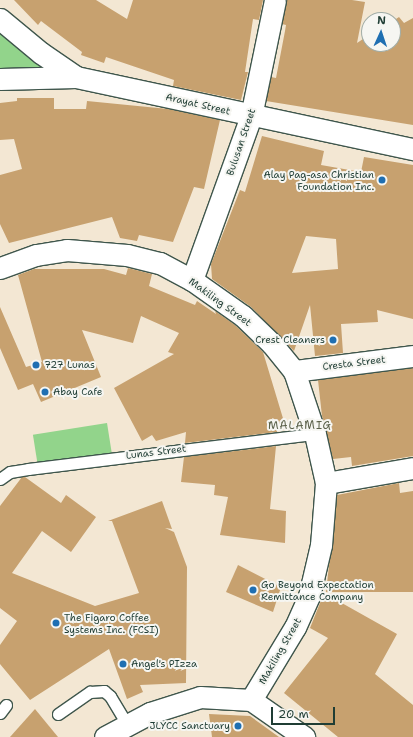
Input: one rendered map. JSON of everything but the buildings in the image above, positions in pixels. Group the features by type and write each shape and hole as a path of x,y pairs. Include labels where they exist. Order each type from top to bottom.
{"street":[{"name":"Bulusan Street","path":"192,280 251,116 275,0"},
{"name":"Arayat Street","path":"0,20 41,53 76,77 251,116 413,149"},
{"path":"0,79 76,77"},
{"name":"Makiling Street","path":"0,268 36,255 84,249 127,255 160,263 192,280 243,316 272,344 294,371 315,434 326,483 321,545 309,596 296,628 251,700"},
{"name":"Cresta Street","path":"294,371 413,356"},
{"path":"326,483 413,468"},
{"path":"105,737 127,724 200,697 251,700 304,737"}],"lane":[{"name":"Lunas Street","path":"0,479 10,472 28,468 315,434"},
{"path":"58,714 90,692 104,691 110,696 127,724"}],"green space":[{"path":"0,30 50,69 0,70"},
{"path":"107,423 113,462 39,473 33,435"}],"place":[{"name":"Alay Pag-asa Christian Foundation Inc.","path":"382,180"},
{"name":"Crest Cleaners","path":"333,340"},
{"name":"727 Lunas","path":"36,365"},
{"name":"Abay Cafe","path":"45,392"},
{"name":"Go Beyond Expectation Remittance Company","path":"253,590"},
{"name":"The Figaro Coffee Systems Inc. (FCSI)","path":"56,623"},
{"name":"Angel's PIzza","path":"123,664"},
{"name":"JLYCC Sanctuary","path":"238,726"}],"district":[{"name":"MALAMIG","path":"300,426"}]}
